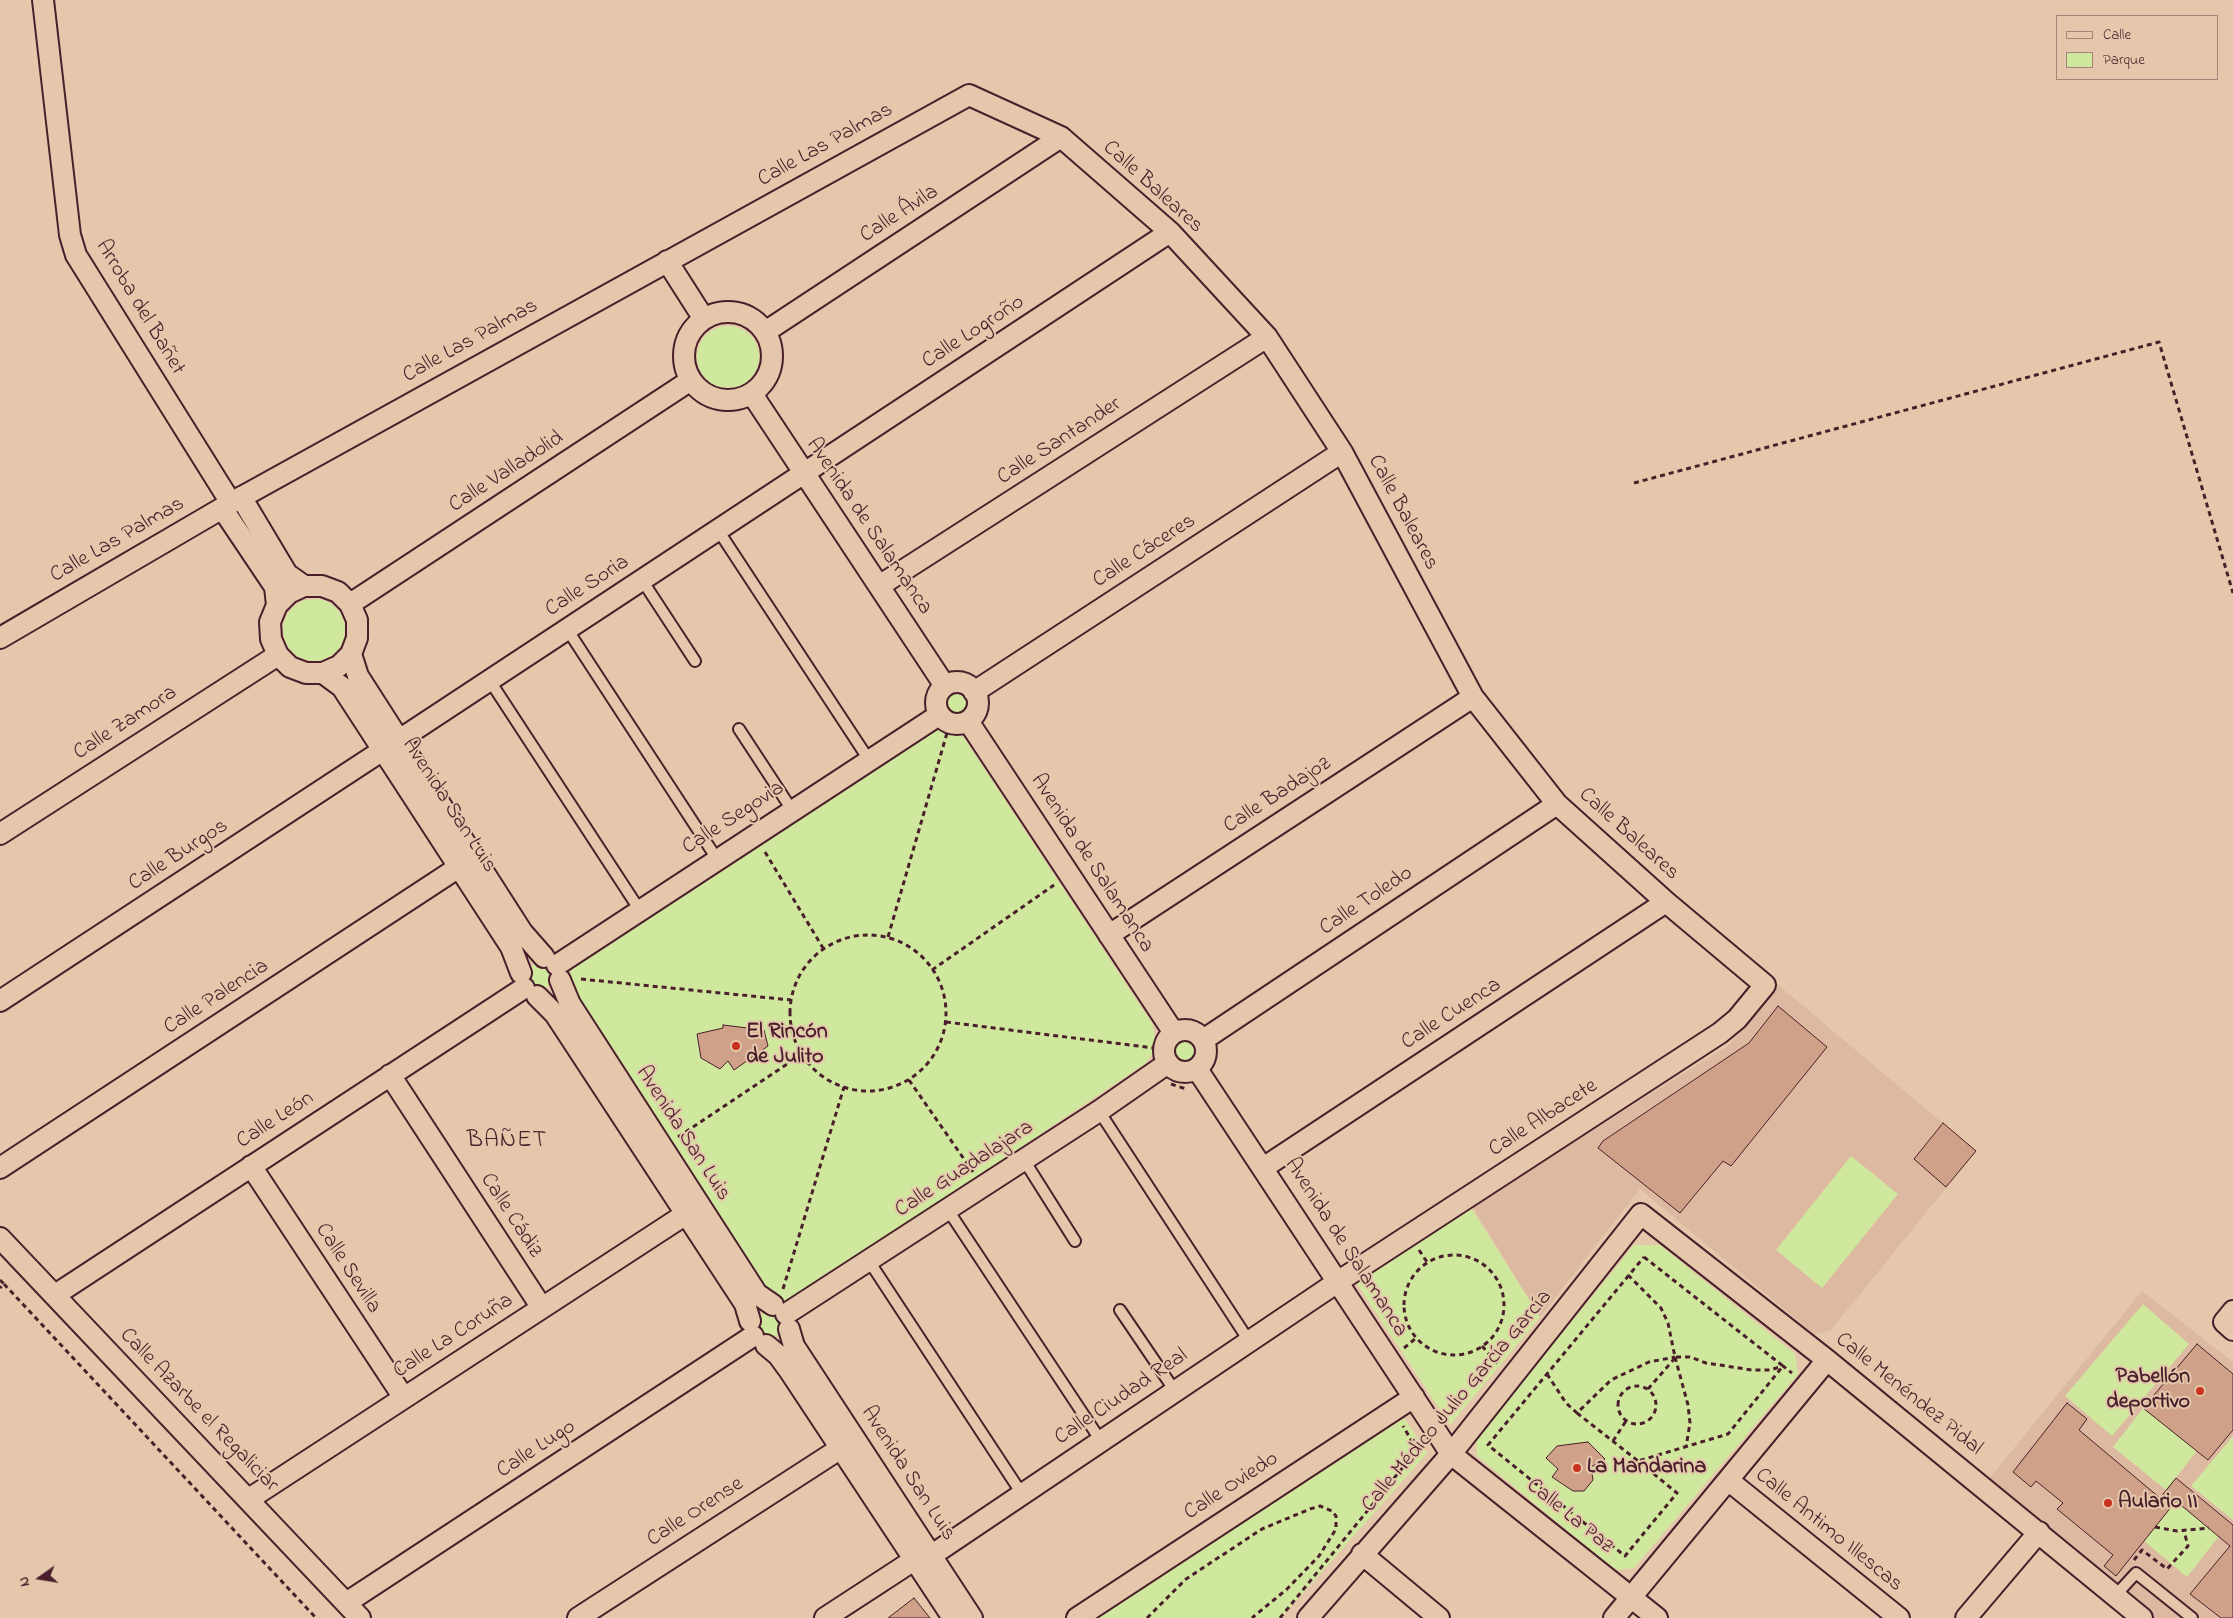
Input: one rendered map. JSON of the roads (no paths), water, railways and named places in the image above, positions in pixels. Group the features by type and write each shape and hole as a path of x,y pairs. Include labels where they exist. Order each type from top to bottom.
{"street":[{"name":"Arroba del Bañet","path":"43,0 70,235 76,255 231,503"},
{"name":"Calle Las Palmas","path":"0,638 231,503 969,95"},
{"name":"Calle Baleares","path":"969,95 1061,137 1170,232 1266,337 1342,452 1473,697 1558,804 1666,902 1765,985"},
{"name":"Calle Ávila","path":"765,332 1061,137"},
{"name":"Calle Logroño","path":"803,473 1170,232"},
{"path":"667,261 704,319"},
{"path":"720,313 737,313 753,320 765,332 771,349 771,366 764,382 752,394 736,400 719,400 703,393 691,380 684,364 684,347 691,331 704,319 720,313"},
{"name":"Calle Santander","path":"879,586 1266,337"},
{"name":"Calle Valladolid","path":"350,604 691,380"},
{"name":"Avenida de Salamanca","path":"752,394 945,686"},
{"name":"Calle Cáceres","path":"974,692 1342,452"},
{"name":"Calle Soria","path":"391,745 803,473"},
{"path":"231,503 287,574 304,586"},
{"path":"231,503 275,587 277,605"},
{"path":"304,586 322,586 338,592 350,604 357,620 357,638 351,654 339,666 323,673 306,673 290,667 278,655 271,639 270,622 277,605 289,593 304,586"},
{"name":"Avenida San Luis","path":"351,654 358,676 391,745 459,867 512,947 527,986 555,1014 745,1304 757,1334 784,1362 841,1448 923,1558 972,1618"},
{"name":"Calle Zamora","path":"0,834 278,655"},
{"name":"Avenida San Luis","path":"323,673 342,686 391,745 522,932 555,970 570,1004 758,1294 782,1314 794,1346 923,1558 953,1618"},
{"path":"961,683 974,692 977,708 952,720 936,699 945,686 961,683"},
{"name":"Calle Badajoz","path":"1109,935 1473,697"},
{"name":"Avenida de Salamanca","path":"952,720 1069,874 1174,1033"},
{"name":"Calle Segovia","path":"555,970 639,909 869,760 952,720"},
{"name":"Calle Burgos","path":"0,1001 391,745"},
{"name":"Calle Toledo","path":"1203,1040 1558,804"},
{"name":"Calle Palencia","path":"0,1168 459,867"},
{"name":"Calle Cuenca","path":"1264,1168 1666,902"},
{"path":"529,960 555,970 552,993 527,986 529,960"},
{"name":"Calle Albacete","path":"1339,1281 1720,1033 1737,1019 1765,985"},
{"name":"Calle León","path":"54,1295 527,986"},
{"path":"1190,1030 1203,1040 1206,1056 1197,1069 1181,1072 1173,1069 1166,1057 1168,1039 1174,1033 1190,1030"},
{"name":"Calle Guadalajara","path":"782,1314 869,1261 1099,1111 1166,1057"},
{"name":"Avenida de Salamanca","path":"1197,1069 1339,1281 1451,1454"},
{"name":"Calle Cádiz","path":"390,1075 542,1308"},
{"name":"Calle Sevilla","path":"251,1166 404,1398"},
{"name":"Calle La Coruña","path":"249,1499 686,1214"},
{"name":"Calle Menéndez Pidal","path":"1641,1214 1827,1360 2142,1618"},
{"name":"Calle Médico Julio García García","path":"1308,1618 1451,1454 1641,1214"},
{"name":"Calle Azarbe el Regaliciar","path":"0,1238 360,1618"},
{"name":"Calle Ciudad Real","path":"825,1618 1022,1494 1339,1281"},
{"path":"758,1308 782,1314 781,1341 757,1334 758,1308"},
{"name":"Calle Lugo","path":"346,1603 757,1334"},
{"path":"1614,1618 1827,1360"},
{"name":"Calle Oviedo","path":"1077,1618 1414,1397"},
{"name":"Calle Orense","path":"578,1618 841,1448"},
{"name":"Calle La Paz","path":"1451,1454 1657,1618"},
{"name":"Calle Antimo Illescas","path":"1728,1480 1899,1618"},
{"path":"1966,1618 2039,1532"},
{"path":"1362,1554 1439,1618"}],"lane":[{"path":"718,530 869,760"},
{"path":"642,580 695,661"},
{"path":"567,630 717,859"},
{"path":"490,680 639,909"},
{"path":"739,729 792,810"},
{"path":"1099,1111 1249,1341"},
{"path":"1024,1160 1075,1241"},
{"path":"948,1210 1101,1441"},
{"path":"869,1261 1022,1494"},
{"path":"1120,1310 1175,1391"},
{"path":"2115,1596 2136,1573 2192,1618"}],"place":[{"name":"El Rincón de Julito","path":"736,1046"},
{"name":"Pabellón deportivo","path":"2200,1391"},
{"name":"La Mandarina","path":"1577,1468"},
{"name":"Aulario II","path":"2108,1503"}],"district":[{"name":"BAÑET","path":"507,1142"}]}
